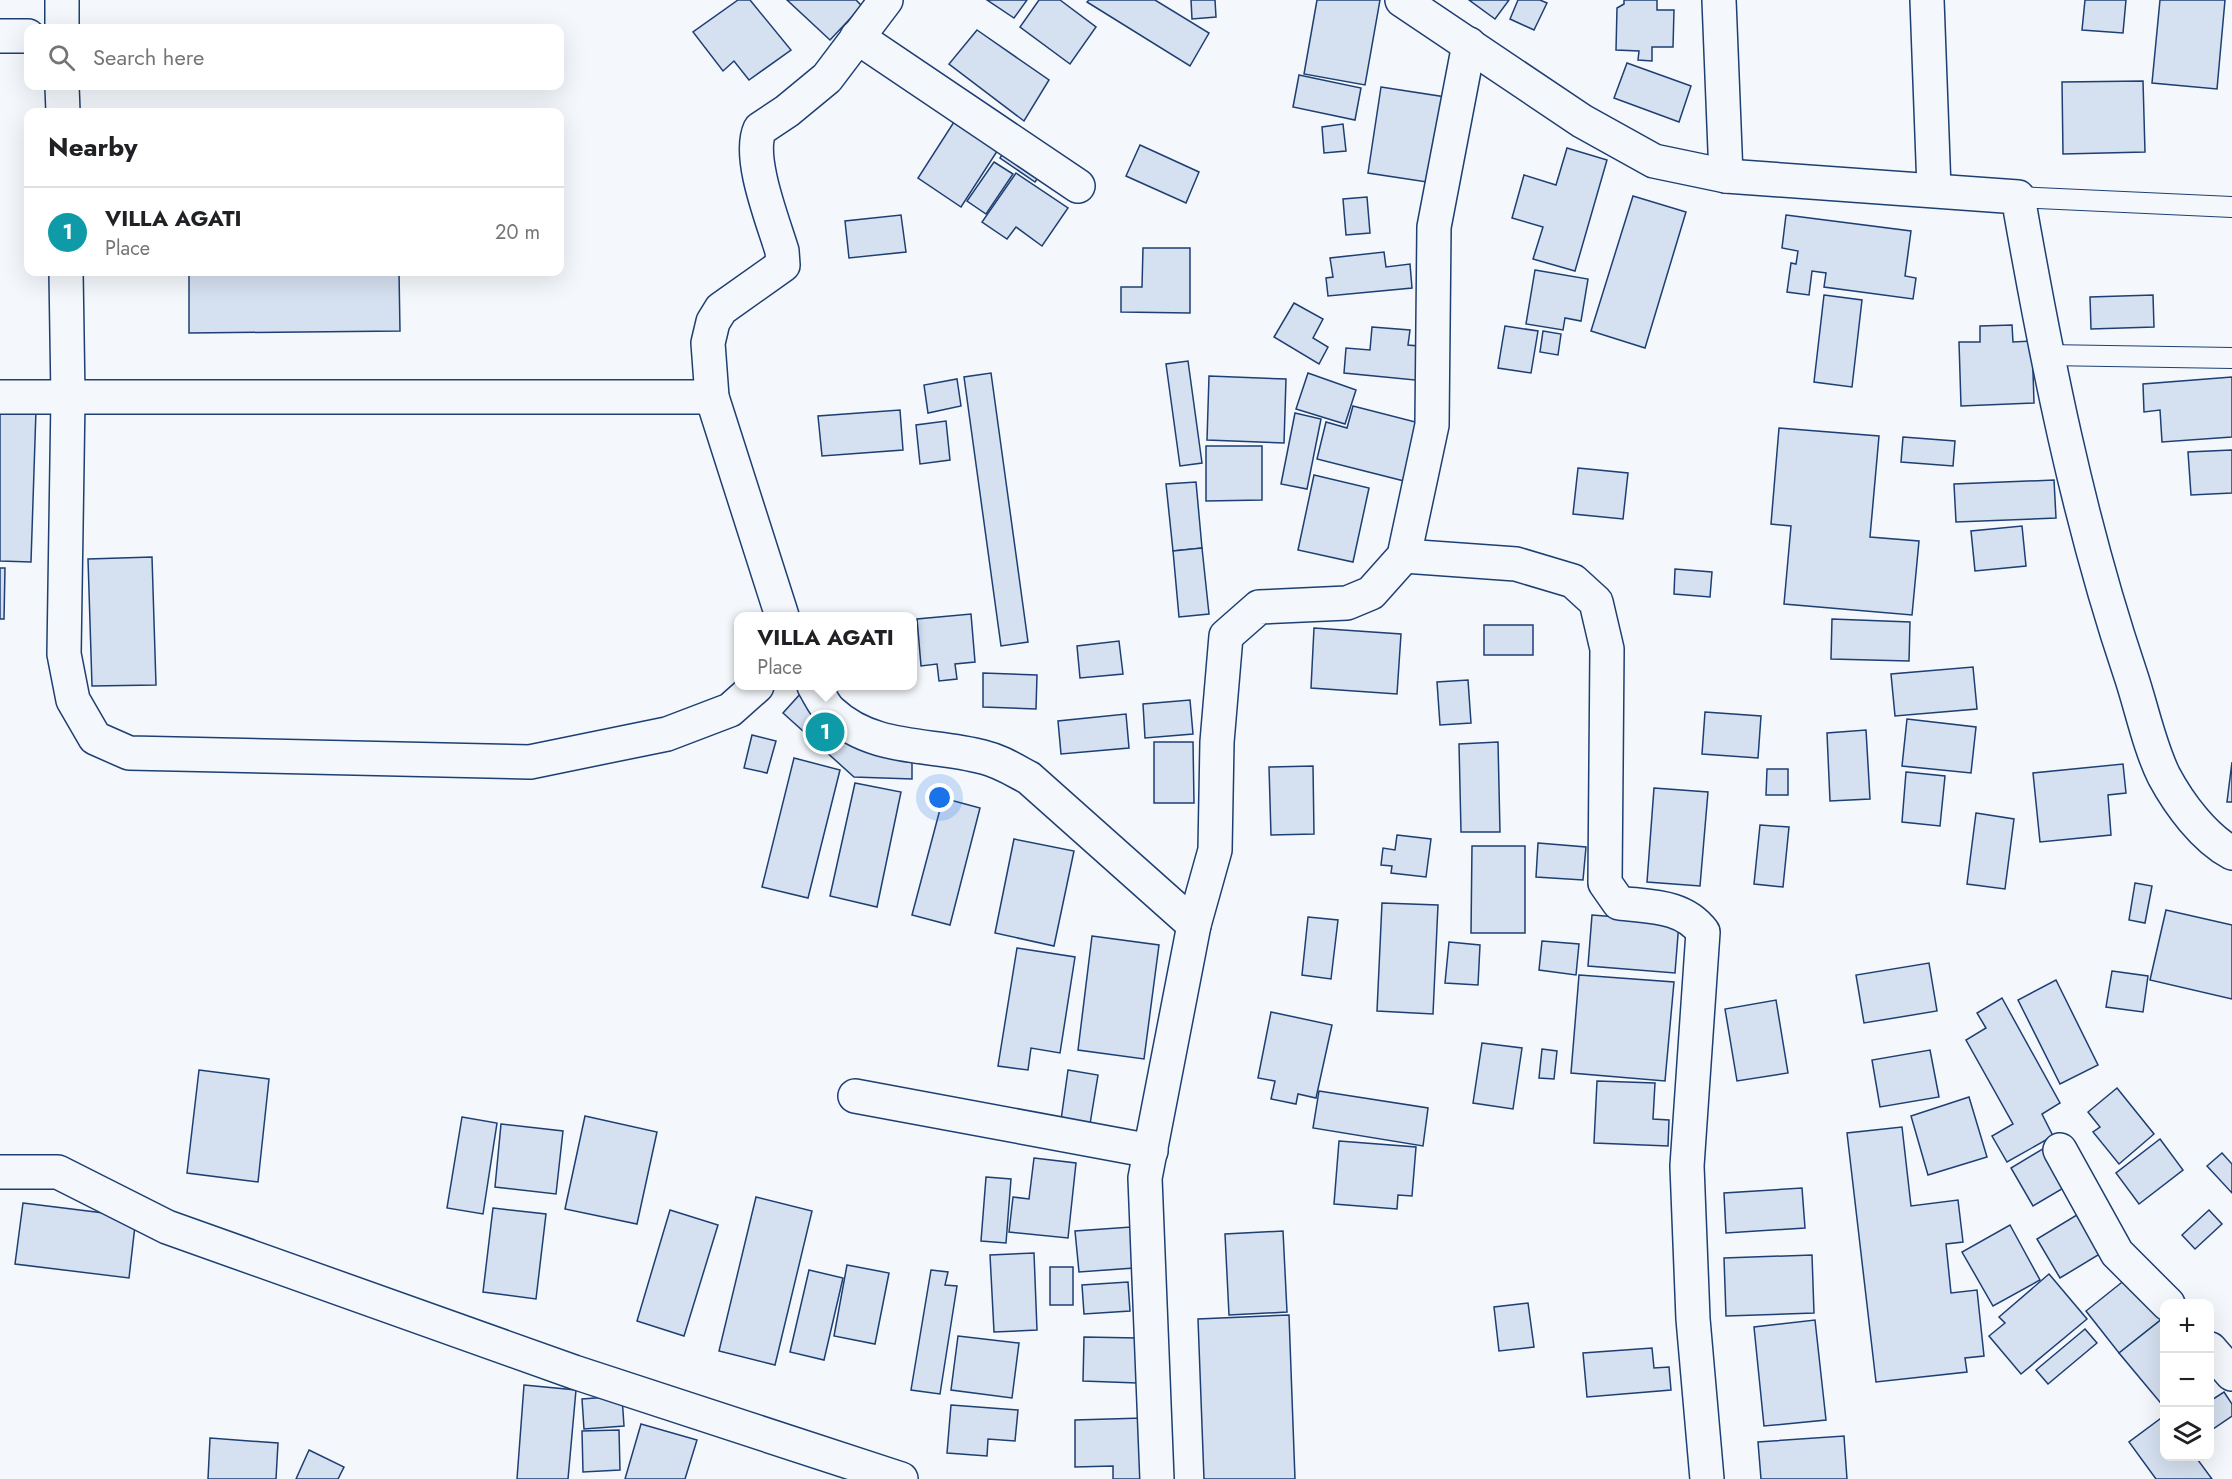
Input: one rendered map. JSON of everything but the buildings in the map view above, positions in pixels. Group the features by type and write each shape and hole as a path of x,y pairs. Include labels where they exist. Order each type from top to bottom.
{"street":[{"path":"62,0 62,24"},
{"path":"781,612 712,398 708,343 712,322 721,309 783,265 782,251 759,171 756,137 760,129 787,111 827,78 886,0"},
{"path":"1402,0 1582,121 1654,161 1726,176 1934,189 2018,197 2046,355 2109,613 2164,776 2195,821 2222,848 2232,853"},
{"path":"1719,0 1726,176"},
{"path":"1927,0 1934,189"},
{"path":"0,36 24,36"},
{"path":"857,37 1078,186"},
{"path":"1156,1479 1145,1178 1194,925 1215,850 1217,741 1226,636 1259,607 1347,603 1371,593 1404,556 1432,425 1434,227 1469,44"},
{"path":"62,90 63,108"},
{"path":"66,276 68,398 64,654 74,700 95,738 129,753 530,762 667,734 730,710 752,690"},
{"path":"0,397 712,398"},
{"path":"1404,556 1516,564 1573,580 1596,602 1607,649 1605,883 1619,903 1678,911 1694,920 1703,932 1688,1166 1693,1319 1707,1479"},
{"path":"816,690 830,712 858,730 885,742 983,756 1008,765 1029,778 1194,925"},
{"path":"855,1096 1151,1151"},
{"path":"2060,1150 2117,1252 2163,1299"},
{"path":"0,1172 58,1172 167,1227 574,1372 901,1479"},
{"path":"2214,1353 2232,1374"}],"lane":[{"path":"2018,197 2232,207"},
{"path":"2046,355 2232,358"}],"place":[{"name":"VILLA AGATI","path":"825,732"}]}
